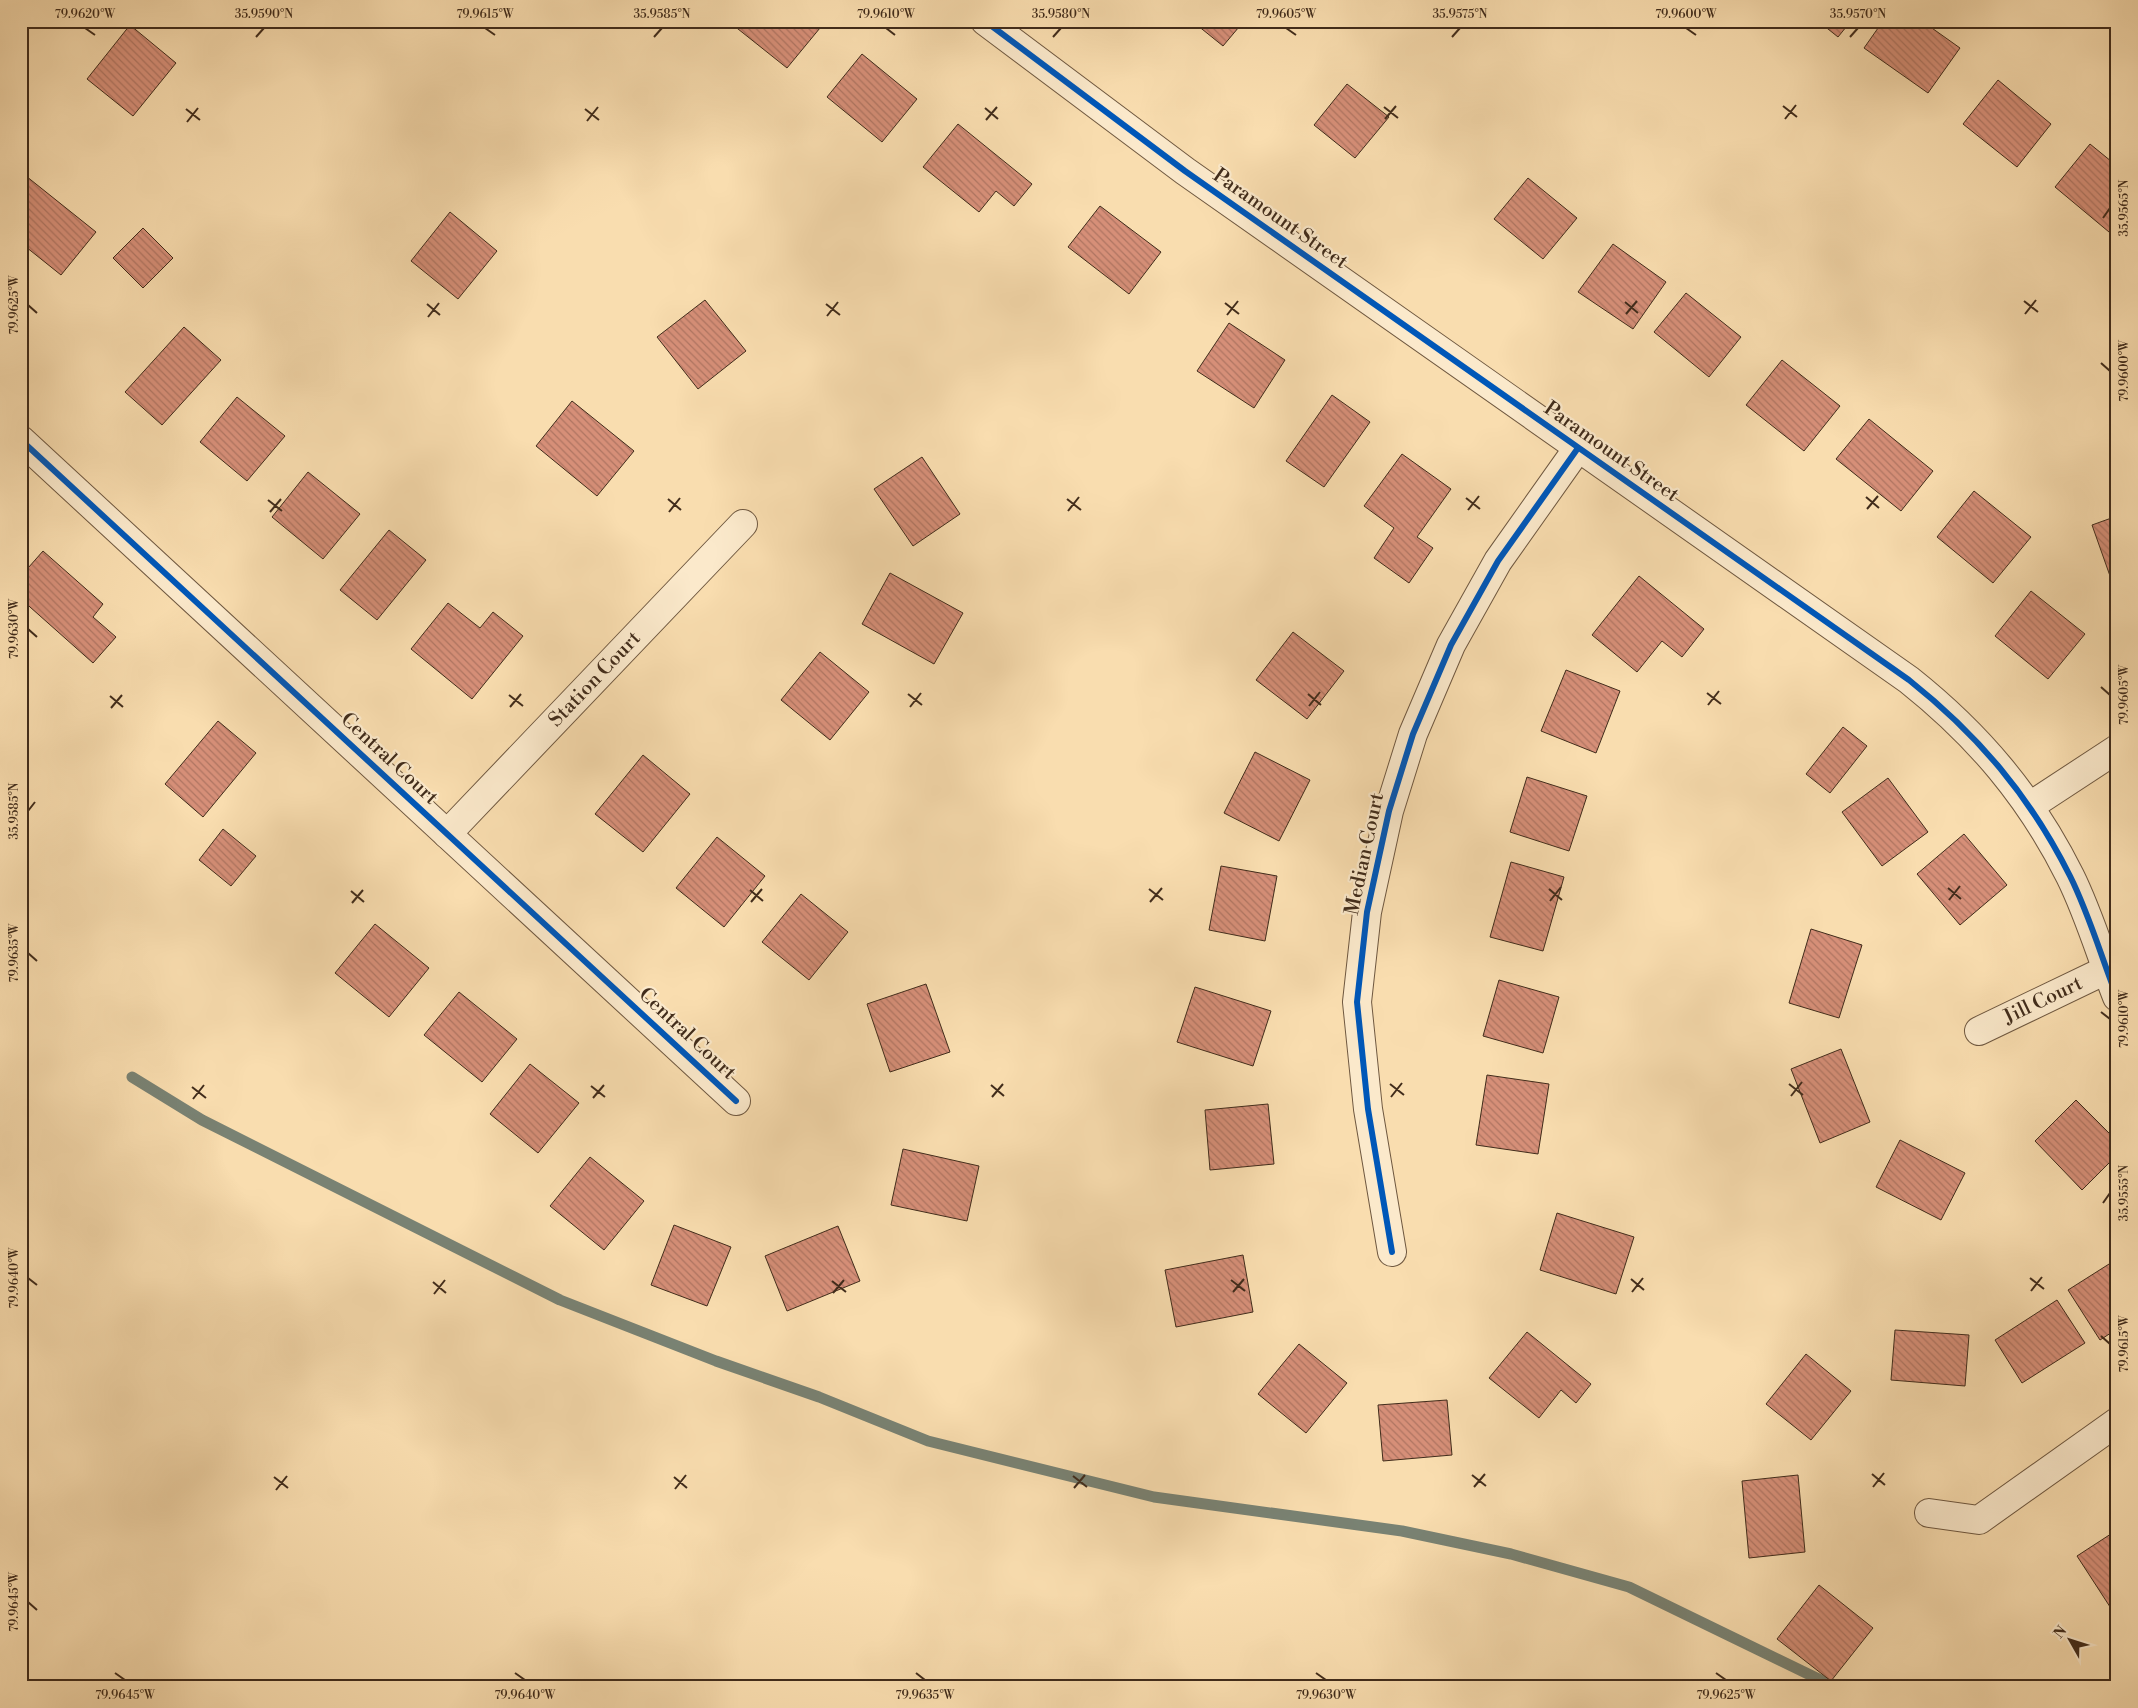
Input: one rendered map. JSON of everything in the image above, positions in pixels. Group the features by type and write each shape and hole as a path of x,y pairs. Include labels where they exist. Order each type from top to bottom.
{"street":[{"name":"Paramount Street","path":"985,21 1185,171 1909,680 1942,707 1976,739 2030,806 2070,877 2117,997"},
{"name":"Central Court","path":"21,440 736,1101"},
{"name":"Median Court","path":"1392,1252 1368,1109 1357,1002 1367,912 1388,812 1414,734 1451,645 1498,562 1578,448"},
{"name":"Station Court","path":"447,834 743,524"},
{"path":"2030,806 2117,749"},
{"name":"Jill Court","path":"1979,1031 2106,970"},
{"path":"1929,1513 1979,1520 2117,1422"}],"building":[{"path":"736,21 812,21 820,28 787,68 733,25"},
{"path":"1192,21 1244,21 1223,46"},
{"path":"1818,21 1851,21 1838,37"},
{"path":"1883,21 1922,21 1960,48 1928,93 1864,48"},
{"path":"130,25 176,63 133,116 87,79"},
{"path":"862,54 917,99 882,142 827,97"},
{"path":"1998,80 2051,124 2017,167 1963,124"},
{"path":"1347,84 1389,117 1355,158 1314,125"},
{"path":"958,124 1032,184 1014,206 996,191 979,212 923,167"},
{"path":"2090,144 2117,166 2117,222 2109,232 2055,187"},
{"path":"21,172 96,232 61,275 21,243"},
{"path":"1528,178 1577,218 1543,259 1494,219"},
{"path":"1100,206 1161,252 1129,294 1068,247"},
{"path":"450,212 497,251 458,299 411,261"},
{"path":"143,228 173,258 143,288 113,258"},
{"path":"1613,244 1666,282 1633,329 1578,292"},
{"path":"1686,293 1741,337 1709,377 1654,332"},
{"path":"705,300 746,351 698,389 657,337"},
{"path":"1229,323 1285,360 1254,408 1197,371"},
{"path":"184,327 221,360 162,425 125,392"},
{"path":"1782,360 1840,406 1804,451 1746,405"},
{"path":"1332,395 1370,422 1324,487 1286,461"},
{"path":"237,397 285,436 247,481 200,442"},
{"path":"572,401 634,451 597,496 536,446"},
{"path":"1869,419 1933,471 1901,511 1836,459"},
{"path":"1402,454 1451,489 1417,537 1433,548 1409,583 1374,558 1394,528 1364,506"},
{"path":"922,457 960,514 913,546 874,489"},
{"path":"308,472 360,514 323,559 272,517"},
{"path":"1974,491 2031,537 1993,583 1937,537"},
{"path":"2117,516 2117,574 2110,576 2092,525"},
{"path":"389,530 426,560 377,620 340,590"},
{"path":"43,551 103,604 93,617 116,637 93,663 21,599 21,576"},
{"path":"890,573 963,613 934,664 862,624"},
{"path":"1639,576 1704,629 1682,657 1662,641 1637,672 1592,635"},
{"path":"2031,591 2085,634 2048,679 1995,636"},
{"path":"448,603 480,628 493,612 523,636 472,699 411,649"},
{"path":"1293,632 1344,671 1307,719 1256,680"},
{"path":"820,652 869,692 830,740 781,700"},
{"path":"1566,670 1620,691 1596,753 1541,731"},
{"path":"218,721 256,753 203,817 165,784"},
{"path":"1843,727 1867,746 1830,793 1806,774"},
{"path":"1255,752 1310,780 1279,841 1224,813"},
{"path":"643,755 690,794 643,852 595,814"},
{"path":"1527,777 1587,796 1569,851 1510,832"},
{"path":"1888,778 1928,832 1882,866 1842,812"},
{"path":"223,829 256,856 231,886 199,860"},
{"path":"1964,834 2007,885 1960,925 1917,874"},
{"path":"717,837 765,876 724,927 676,888"},
{"path":"1511,862 1564,877 1543,951 1490,937"},
{"path":"1221,866 1277,876 1265,941 1209,930"},
{"path":"801,894 848,932 809,980 762,942"},
{"path":"375,924 429,968 389,1017 335,973"},
{"path":"1811,929 1862,945 1839,1018 1789,1003"},
{"path":"1499,980 1559,997 1543,1053 1483,1036"},
{"path":"926,984 950,1052 890,1072 867,1004"},
{"path":"1195,987 1271,1011 1253,1066 1177,1042"},
{"path":"459,992 517,1039 482,1082 424,1035"},
{"path":"1841,1049 1870,1122 1820,1143 1791,1069"},
{"path":"530,1064 579,1103 538,1153 490,1114"},
{"path":"1487,1075 1549,1084 1538,1154 1476,1145"},
{"path":"2076,1100 2117,1141 2117,1155 2082,1190 2035,1141"},
{"path":"1268,1104 1274,1164 1210,1170 1205,1110"},
{"path":"1900,1140 1965,1173 1941,1220 1876,1187"},
{"path":"903,1149 979,1166 967,1221 891,1205"},
{"path":"590,1157 644,1201 604,1250 550,1206"},
{"path":"1557,1213 1634,1237 1616,1294 1540,1270"},
{"path":"674,1225 731,1247 707,1306 651,1285"},
{"path":"838,1226 860,1281 787,1311 765,1256"},
{"path":"1243,1255 1253,1312 1176,1327 1165,1270"},
{"path":"2117,1259 2117,1329 2100,1340 2068,1290"},
{"path":"2057,1300 2085,1343 2022,1383 1995,1340"},
{"path":"1895,1330 1969,1335 1965,1386 1891,1380"},
{"path":"1527,1332 1591,1384 1576,1403 1561,1390 1539,1418 1489,1378"},
{"path":"1299,1344 1347,1383 1306,1433 1258,1394"},
{"path":"1806,1354 1851,1391 1811,1440 1766,1404"},
{"path":"1447,1400 1452,1455 1383,1461 1378,1405"},
{"path":"1798,1475 1805,1552 1749,1558 1742,1481"},
{"path":"2117,1530 2117,1611 2114,1613 2077,1556"},
{"path":"1819,1585 1873,1628 1831,1681 1777,1639"}],"waterway":[{"path":"132,1077 202,1120 560,1300 716,1361 819,1397 928,1441 1154,1497 1402,1531 1511,1554 1629,1587 1835,1687"}],"cycle path":[{"path":"985,21 1185,171 1909,680 1934,701 1980,745 2020,793 2038,819 2077,890 2117,997"},
{"path":"21,440 736,1101"},
{"path":"1392,1252 1368,1109 1357,1002 1367,912 1389,811 1413,734 1451,645 1498,561 1578,448"}]}
